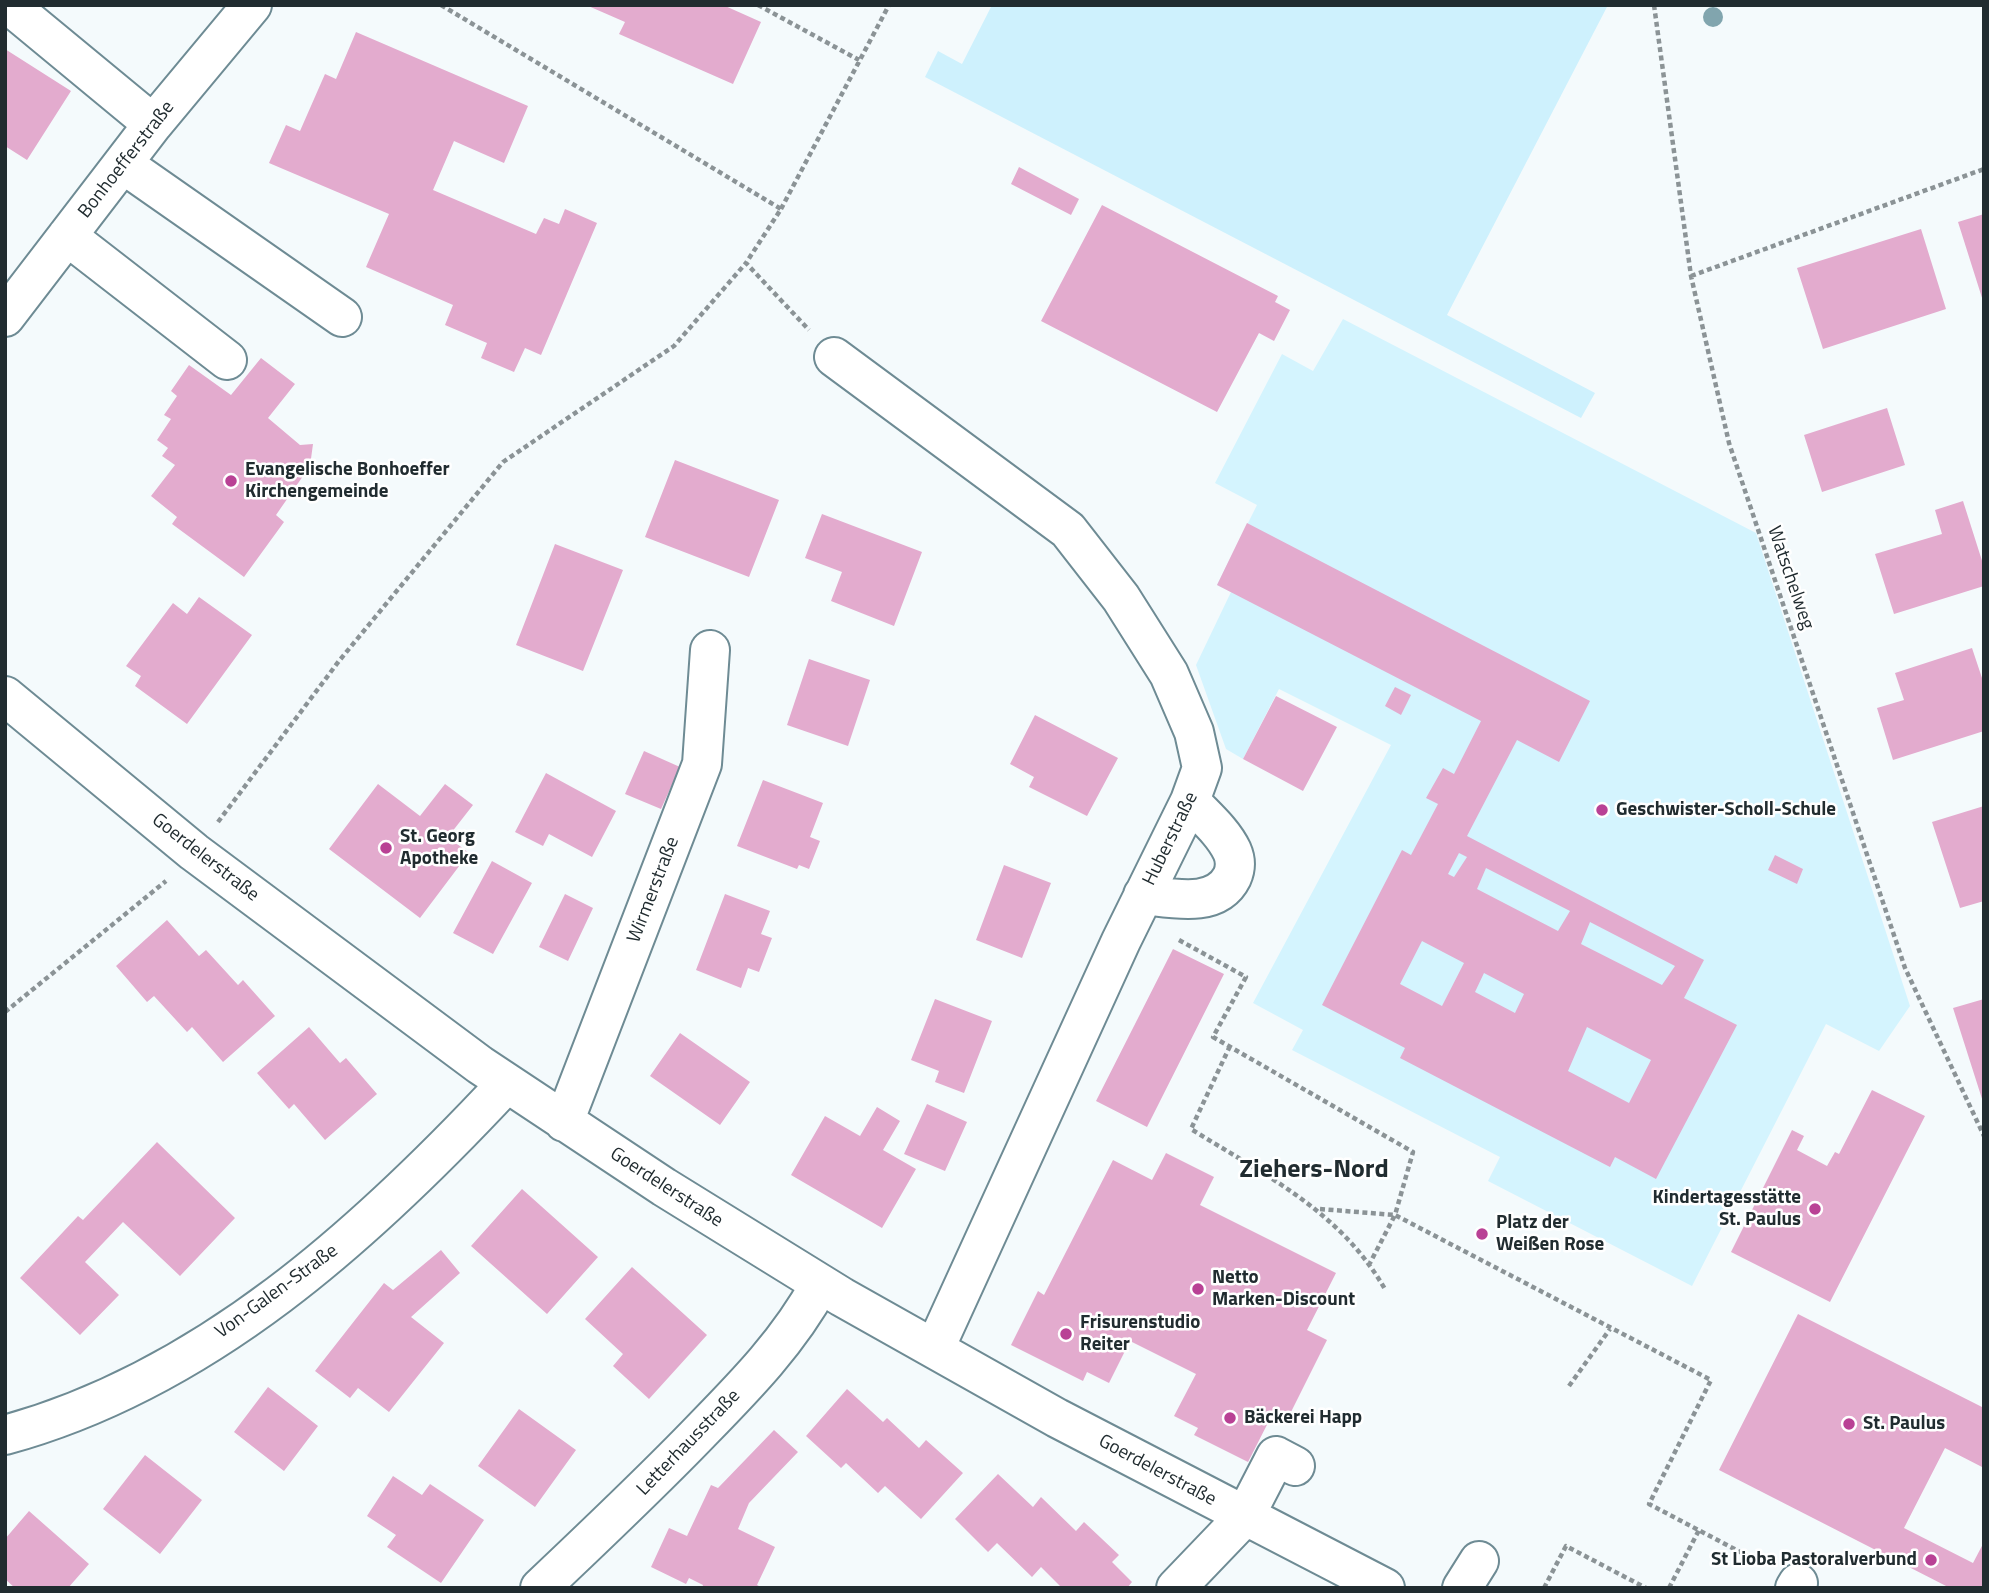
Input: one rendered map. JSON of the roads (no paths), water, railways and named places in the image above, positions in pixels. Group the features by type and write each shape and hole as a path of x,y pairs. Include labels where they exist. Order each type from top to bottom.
{"street":[{"path":"9,5 153,124"},
{"name":"Bonhoefferstraße","path":"5,317 153,124 252,5"},
{"path":"122,164 342,317"},
{"path":"67,236 227,360"},
{"name":"Huberstraße","path":"834,357 1068,530 1121,598 1169,674 1194,732 1202,768 1190,801 1143,895 935,1349"},
{"name":"Wirmerstraße","path":"564,1122 702,764 710,650"},
{"name":"Goerdelerstraße","path":"5,696 194,852 506,1084 564,1122 820,1284 1093,1437 1385,1588"},
{"path":"1143,895 1195,899 1215,895 1226,887 1233,875 1236,864 1233,853 1223,836 1190,801"},
{"name":"Von-Galen-Straße","path":"5,1435 50,1422 150,1377 244,1319 329,1257 408,1187 506,1084"},
{"name":"Letterhausstraße","path":"540,1588 646,1488 783,1343 820,1284"},
{"path":"1176,1588 1245,1516 1276,1456 1295,1466"}],"place":[{"name":"Evangelische Bonhoeffer Kirchengemeinde","path":"231,481"},
{"name":"Geschwister-Scholl-Schule","path":"1602,810"},
{"name":"St. Georg Apotheke","path":"386,848"},
{"name":"Kindertagesstätte St. Paulus","path":"1815,1209"},
{"name":"Platz der Weißen Rose","path":"1482,1234"},
{"name":"Netto Marken-Discount","path":"1198,1289"},
{"name":"Frisurenstudio Reiter","path":"1066,1334"},
{"name":"Bäckerei Happ","path":"1230,1418"},
{"name":"St. Paulus","path":"1849,1424"},
{"name":"St Lioba Pastoralverbund","path":"1931,1560"}],"district":[{"name":"Ziehers-Nord","path":"1314,1171"}]}
